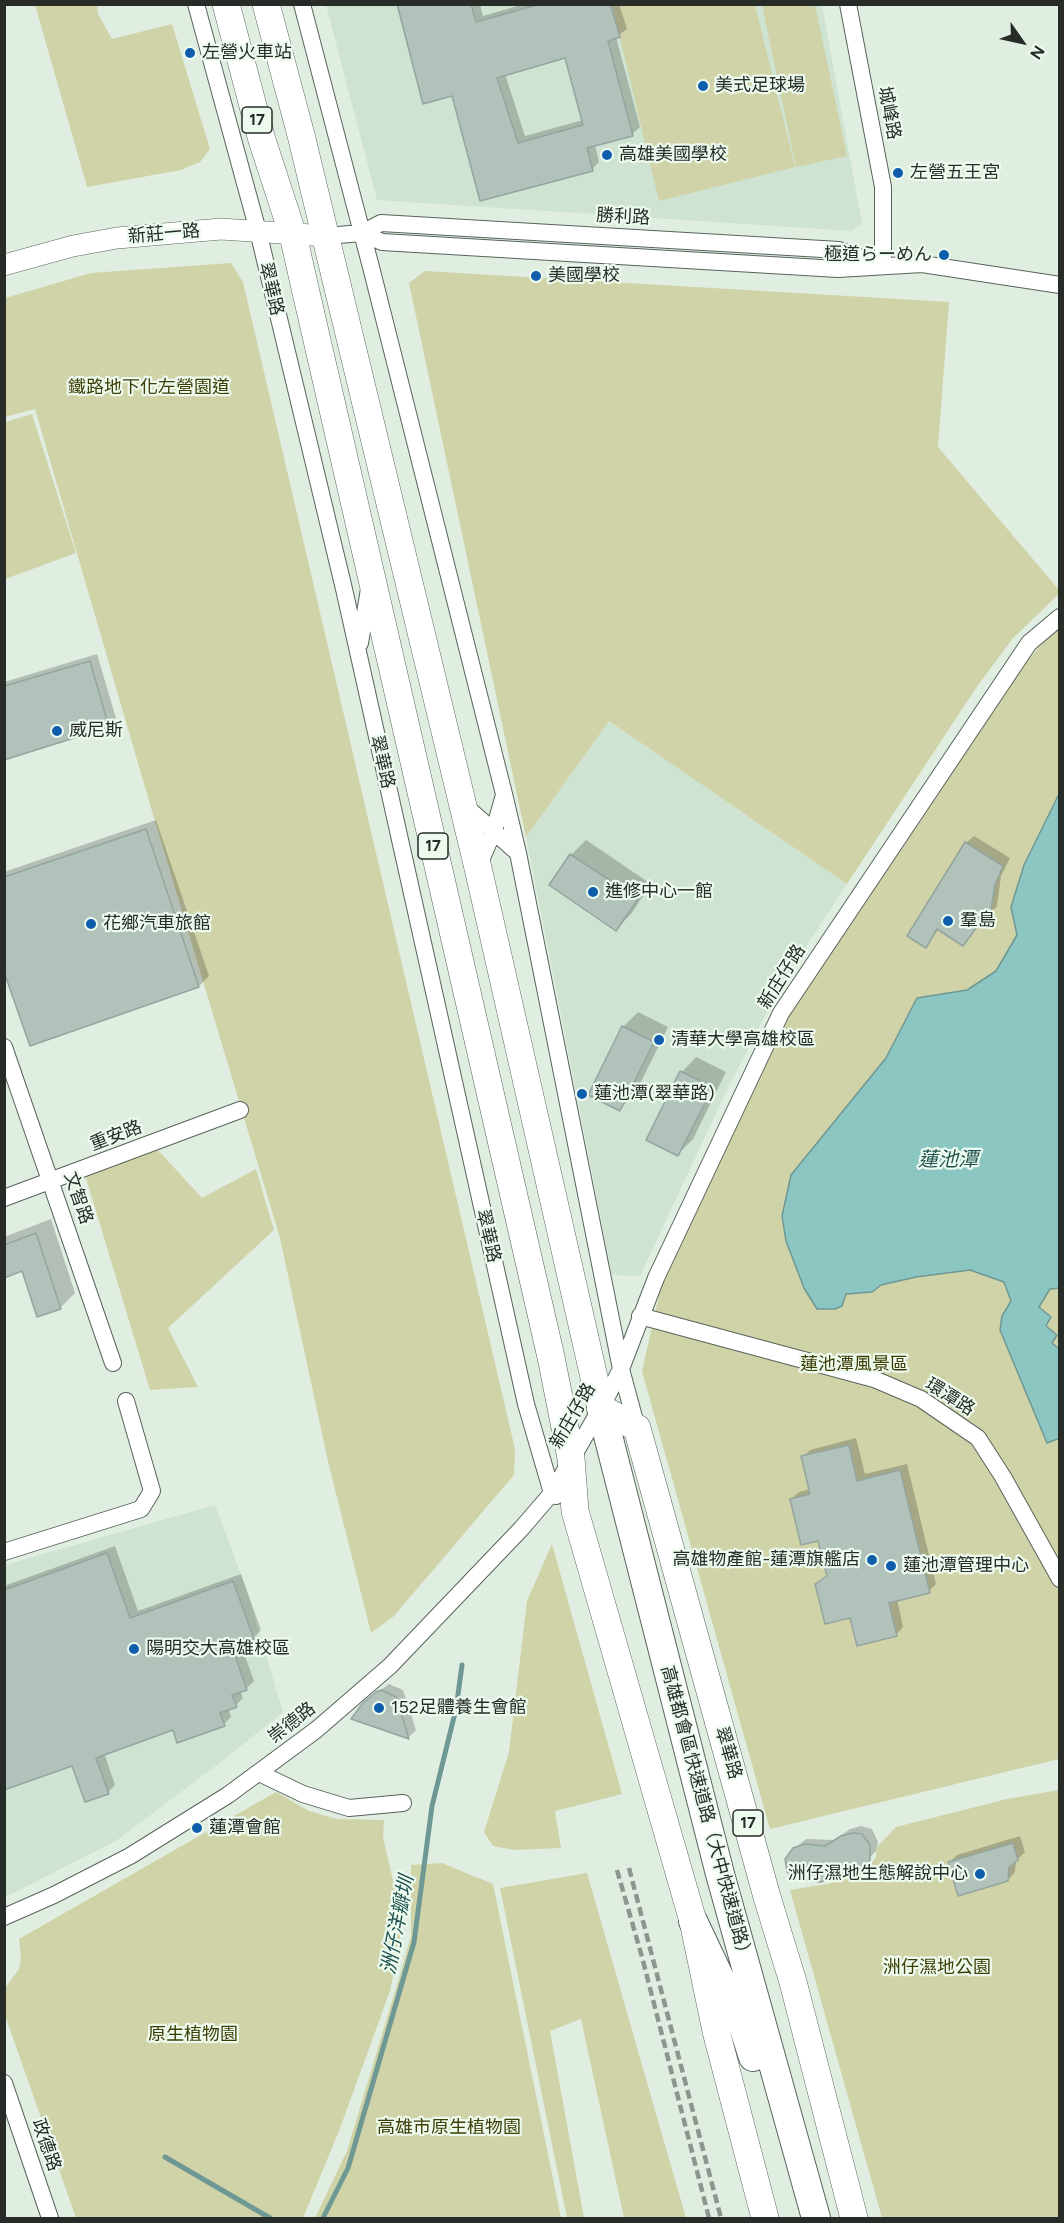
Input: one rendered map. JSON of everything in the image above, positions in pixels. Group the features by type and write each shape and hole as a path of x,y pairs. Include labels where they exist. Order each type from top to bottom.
{"highway":[{"name":"高雄都會區快速道路（大中快速道路）","path":"601,1408 720,1874 816,2218"},
{"name":"高雄都會區快速道路（大中快速道路）","path":"693,1921 744,2029 765,2098 796,2218"}],"main road":[{"name":"翠華路","path":"226,4 262,140 293,235 372,576 548,1345 571,1458 575,1511 693,1921 716,2031 765,2218"},
{"name":"17","path":"266,4 326,236 478,868 601,1408"},
{"path":"601,1408 637,1428"},
{"name":"翠華路","path":"637,1428 767,1897 793,1982 854,2218"}],"street":[{"name":"翠華路","path":"196,4 258,231 344,589 525,1404 552,1493"},
{"name":"翠華路","path":"302,4 518,853 621,1369 637,1428"},
{"name":"城峰路","path":"848,4 884,187 883,265"},
{"name":"勝利路","path":"326,236 362,233 381,223 693,240 839,250 883,265 922,264 1059,285"},
{"name":"新莊一路","path":"4,265 73,246 117,238 221,229 326,236"},
{"path":"358,652 372,576"},
{"path":"344,589 386,641"},
{"name":"新庄仔路","path":"552,1493 621,1369 656,1278 781,1013 1029,643 1059,617"},
{"path":"478,868 494,830 504,794"},
{"path":"462,803 518,853"},
{"name":"文智路","path":"4,1047 113,1363"},
{"name":"重安路","path":"4,1198 240,1110"},
{"name":"環潭路","path":"640,1316 874,1380 921,1399 978,1438 1003,1477 1059,1579"},
{"path":"4,1552 141,1509 152,1491 126,1401"},
{"path":"552,1493 575,1511"},
{"name":"崇德路","path":"4,1917 54,1895 130,1856 228,1795 316,1730 390,1666 521,1530 552,1493"},
{"path":"259,1773 303,1794 349,1808 403,1803"},
{"name":"政德路","path":"4,2083 50,2218"}],"shaded area":[{"name":"高雄美國學校","path":"326,5 822,5 862,223 852,231 377,200"},
{"name":"清華大學高雄校區","path":"609,721 847,884 780,986 725,1094 640,1276 612,1275 526,837"},
{"name":"陽明交大高雄校區","path":"215,1505 245,1585 283,1712 116,1841 5,1897 5,1565"}],"green space":[{"path":"35,5 97,5 98,14 112,39 172,24 210,149 200,162 181,170 87,187"},
{"name":"美式足球場","path":"612,5 755,5 795,167 659,201"},
{"path":"762,5 815,5 847,156 796,167"},
{"name":"鐵路地下化左營園道","path":"231,263 243,282 515,1449 514,1475 394,1616 371,1633 329,1466 280,1238 35,409 5,417 5,298 91,273"},
{"path":"425,271 949,302 938,447 1059,590 1059,594 1013,638 976,688 847,884 609,721 526,837 409,283"},
{"path":"32,414 76,553 5,579 5,422"},
{"name":"蓮池潭風景區","path":"1059,628 1059,1759 770,1829 642,1371 661,1287 776,1039 798,999 1013,679 1042,643"},
{"path":"157,1149 202,1198 256,1169 274,1230 168,1328 198,1387 150,1390 85,1175"},
{"path":"552,1544 622,1794 555,1811 561,1848 515,1850 493,1846 484,1832 509,1752 527,1601"},
{"name":"洲仔濕地公園","path":"1059,1790 1059,2218 882,2218 790,1890 827,1884 865,1872 876,1857 877,1847 896,1827 1007,1799"},
{"name":"原生植物園","path":"276,1792 309,1811 337,1819 384,1820 383,1837 400,1911 400,1942 390,1991 339,2131 303,2218 76,2218 5,2015 5,1988 19,1969 21,1958 19,1939"},
{"name":"高雄市原生植物園","path":"442,1863 493,1884 561,2218 315,2218 347,2151 411,1936 411,1865"},
{"path":"587,1873 686,2218 624,2218 581,2019 550,2031 584,2218 567,2218 500,1888"}],"water":[{"name":"蓮池潭","path":"1059,794 1060,1288 1050,1289 1039,1307 1051,1317 1046,1326 1057,1335 1052,1343 1059,1349 1060,1438 1047,1443 1000,1330 1002,1316 1011,1301 1004,1282 970,1270 916,1277 881,1285 872,1292 846,1294 842,1306 835,1309 817,1309 804,1288 786,1241 782,1216 791,1175 886,1058 917,998 967,990 996,971 1017,935 1011,907 1024,865"}],"building":[{"path":"397,4 471,4 476,22 540,4 610,4 620,37 608,41 633,136 587,148 593,171 480,201 452,96 423,104","holes":["565,58 583,125 518,143 497,78"]},
{"path":"90,661 109,727 4,760 4,686"},
{"name":"花鄉汽車旅館","path":"146,829 199,987 30,1046 4,972 4,877"},
{"path":"965,842 1003,866 995,885 990,915 987,913 963,946 937,929 926,948 907,936"},
{"name":"進修中心一館","path":"570,854 638,899 616,931 549,885"},
{"path":"622,1026 654,1042 620,1111 588,1095"},
{"path":"680,1071 713,1087 678,1156 646,1140"},
{"path":"36,1233 61,1309 37,1317 22,1271 4,1278 4,1245"},
{"name":"高雄物產館-蓮潭旗艦店","path":"849,1445 857,1481 900,1470 930,1593 889,1603 897,1636 857,1646 850,1618 825,1624 815,1584 827,1576 818,1541 801,1545 790,1499 810,1494 801,1456"},
{"path":"107,1553 130,1618 233,1581 254,1639 232,1647 247,1690 232,1695 237,1707 220,1713 225,1726 177,1743 173,1730 96,1758 109,1794 85,1802 72,1766 4,1790 4,1590"},
{"name":"152足體養生會館","path":"381,1690 396,1697 409,1739 351,1719 362,1704"},
{"path":"853,1833 862,1834 870,1845 870,1860 861,1869 839,1878 820,1882 796,1879 787,1872 785,1859 793,1848 805,1844 825,1846 841,1836"},
{"name":"洲仔濕地生態解說中心","path":"1013,1843 1018,1860 1009,1867 1008,1881 958,1896 948,1862"}],"waterway":[{"name":"洲仔洋瓣圳","path":"323,2218 348,2168 414,1942 432,1806 456,1709 462,1665"},
{"path":"165,2157 270,2218"}],"railway":[{"path":"629,1868 721,2218"},
{"path":"617,1870 642,1957 709,2218"}],"place":[{"name":"左營火車站","path":"190,53"},
{"name":"美式足球場","path":"703,86"},
{"name":"高雄美國學校","path":"607,155"},
{"name":"左營五王宮","path":"898,173"},
{"name":"極道らーめん","path":"944,255"},
{"name":"美國學校","path":"536,276"},
{"name":"威尼斯","path":"57,731"},
{"name":"進修中心一館","path":"593,892"},
{"name":"羣島","path":"948,921"},
{"name":"花鄉汽車旅館","path":"91,924"},
{"name":"清華大學高雄校區","path":"659,1040"},
{"name":"蓮池潭(翠華路)","path":"582,1094"},
{"name":"高雄物產館-蓮潭旗艦店","path":"872,1560"},
{"name":"蓮池潭管理中心","path":"891,1566"},
{"name":"陽明交大高雄校區","path":"134,1649"},
{"name":"152足體養生會館","path":"379,1708"},
{"name":"蓮潭會館","path":"197,1828"},
{"name":"洲仔濕地生態解說中心","path":"980,1874"}]}
